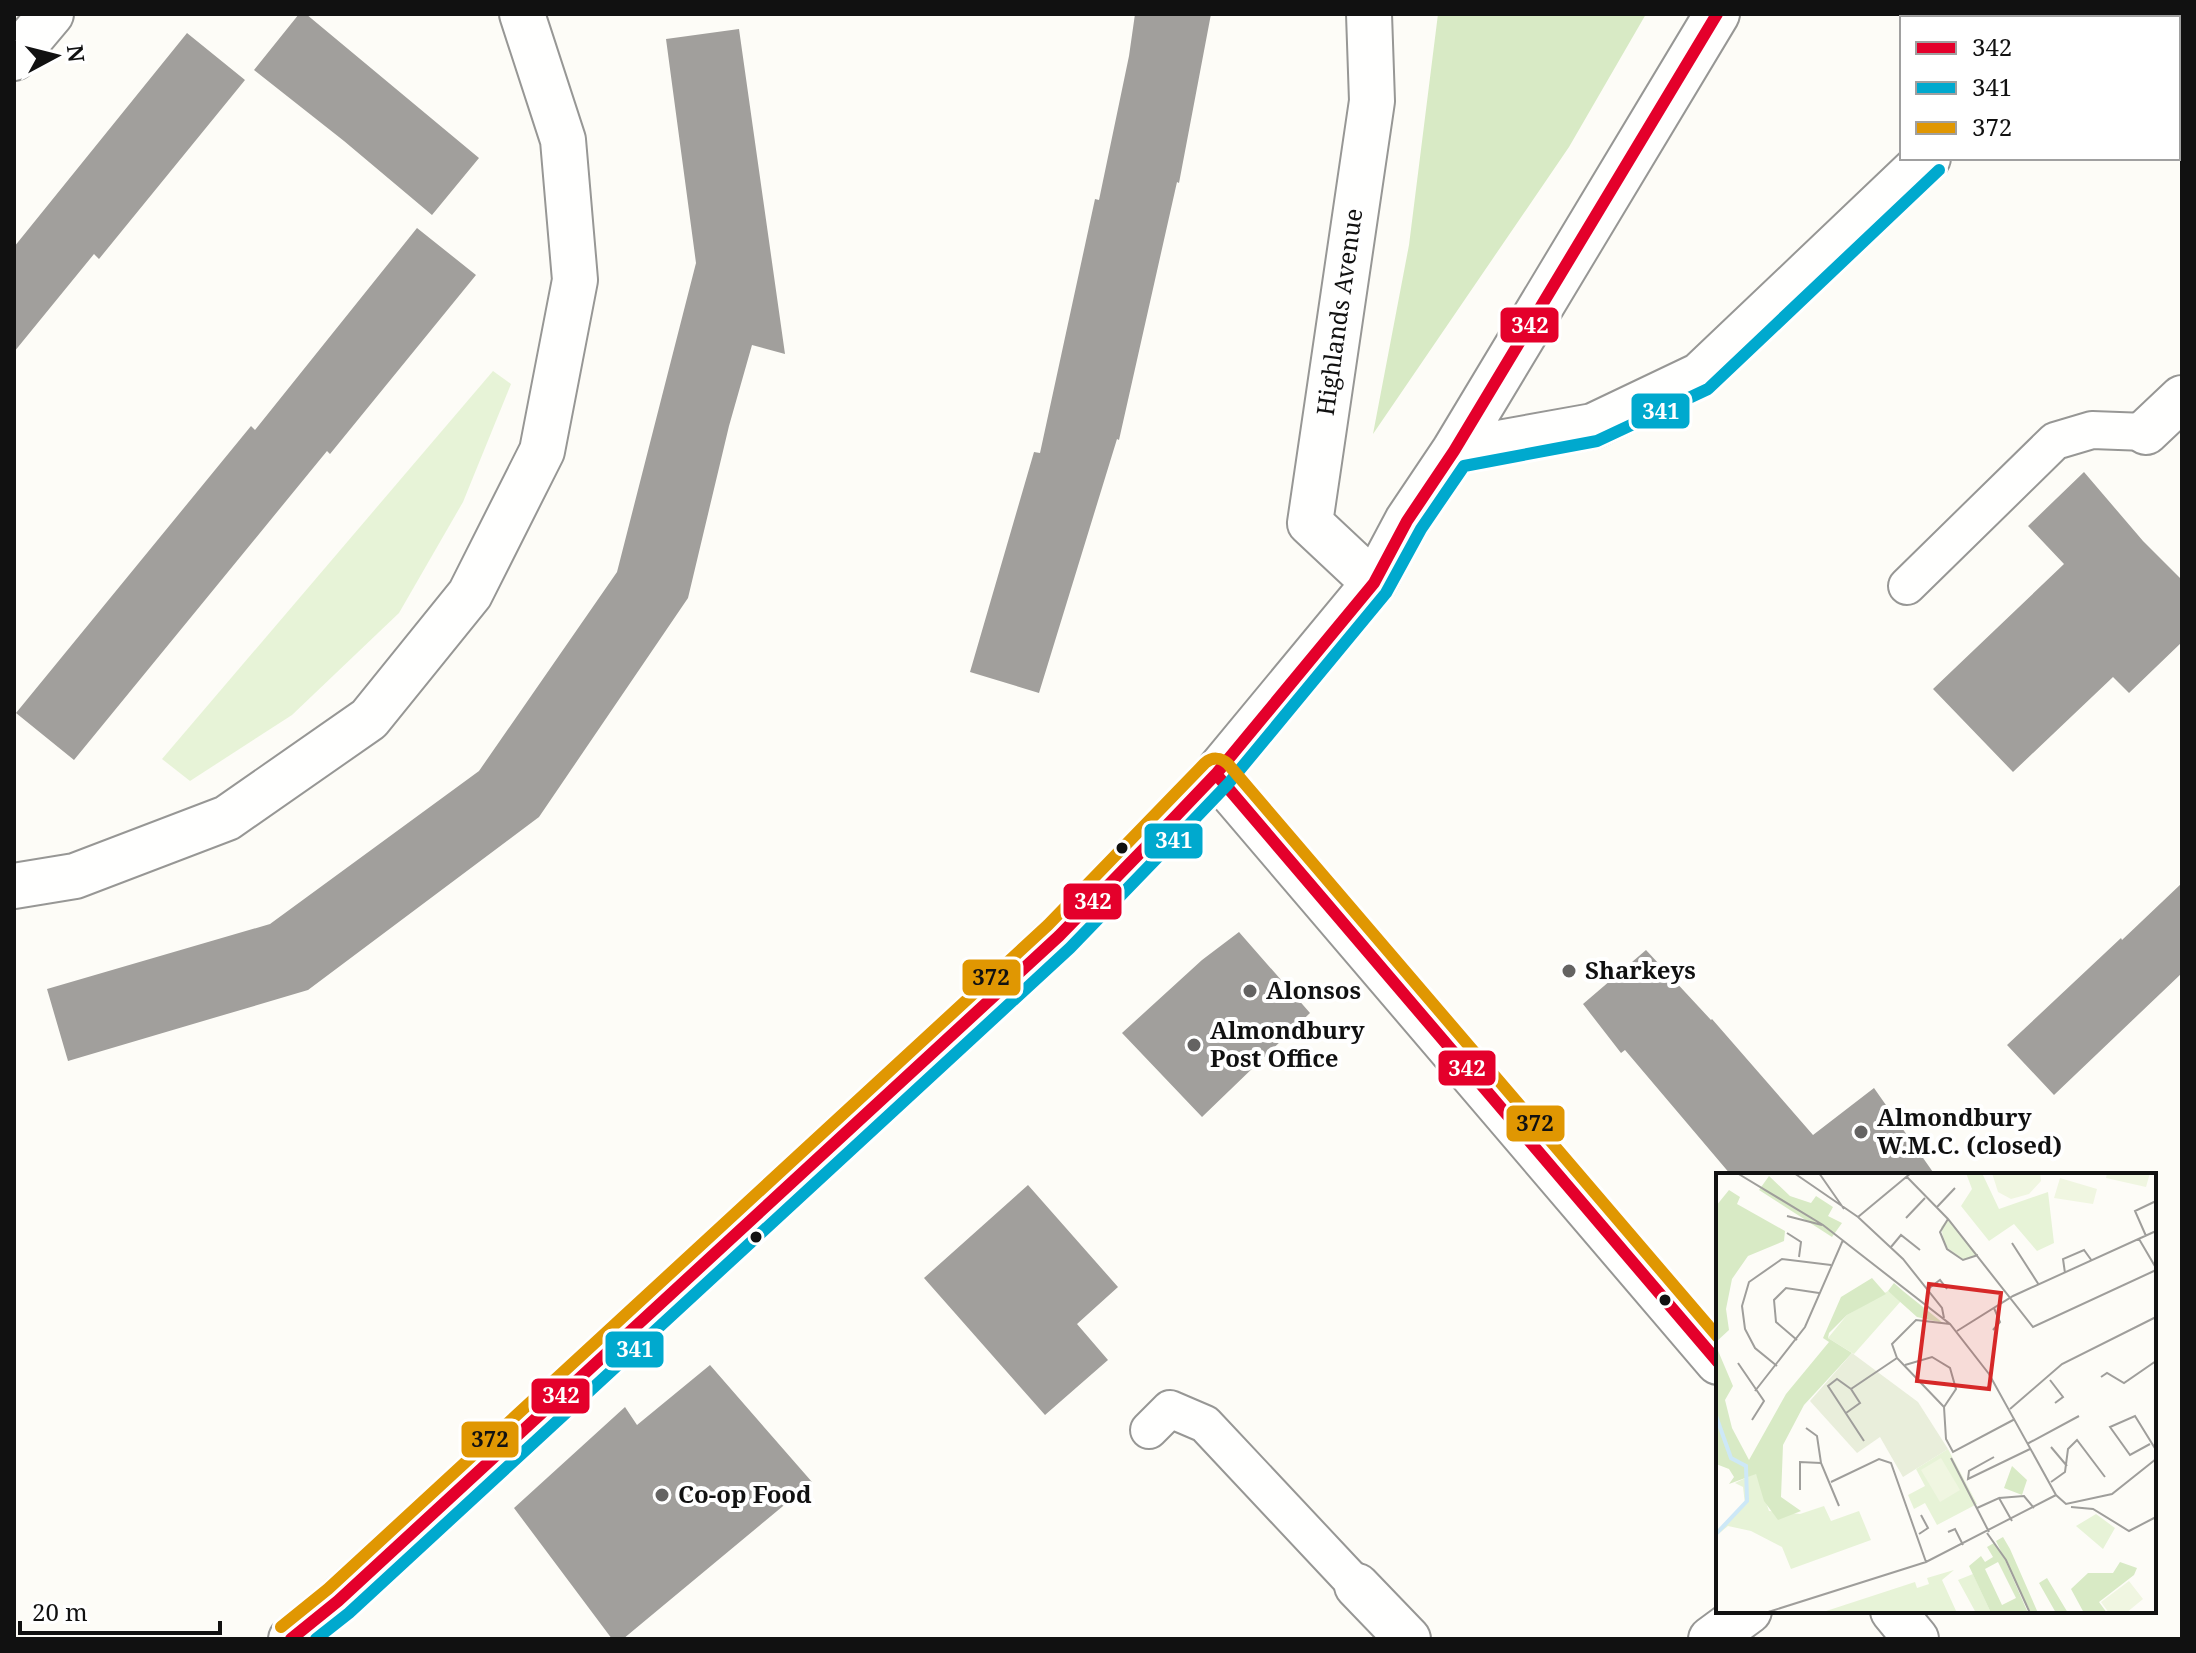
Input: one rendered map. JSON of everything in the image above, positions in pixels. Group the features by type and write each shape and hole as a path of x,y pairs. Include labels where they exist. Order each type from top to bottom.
{"street":[{"path":"14,58 51,14"},
{"path":"14,886 75,876 227,818 369,719 470,594 542,451 575,280 563,140 522,14"},
{"name":"Highlands Avenue","path":"1369,14 1372,101 1310,523 1374,583"},
{"path":"291,1639 338,1601 1059,936 1216,774 1374,583 1407,521 1454,451 1717,14"},
{"path":"1454,451 1593,426 1700,375 1926,160"},
{"path":"2146,432 2182,398"},
{"path":"1216,774 1716,1360"},
{"path":"1357,1586 1408,1639"},
{"path":"1711,1639 1746,1613"},
{"path":"1895,1613 1916,1639"}],"lane":[{"path":"1907,586 2055,441 2092,430 2146,432"},
{"path":"1149,1430 1170,1409 1205,1424 1357,1586"}],"green space":[{"path":"1438,14 1646,14 1569,147 1373,434 1409,245"},
{"path":"493,371 511,384 463,502 399,613 292,715 190,781 162,759"}],"building":[{"path":"299,14 306,14 479,158 432,215 254,70"},
{"path":"1135,14 1211,14 1179,183 1119,440 1039,693 970,672 1034,452 1040,453 1095,199 1099,200"},
{"path":"739,29 785,354 752,345 729,426 688,598 539,817 308,990 68,1061 47,989 270,924 479,771 617,572 696,263 666,39"},
{"path":"187,33 245,80 99,259 94,254 14,352 14,247"},
{"path":"417,228 476,275 330,454 327,451 74,760 16,713 251,426 255,430"},
{"path":"2084,472 2143,541 2182,580 2182,642 2129,693 2113,677 2013,772 1933,689 2064,564 2028,526"},
{"path":"2182,883 2182,973 2054,1095 2007,1045"},
{"name":"Almondbury Post Office","path":"1239,932 1310,1013 1202,1117 1122,1033 1202,960"},
{"path":"1646,950 1712,1019 1813,1135 1874,1088 1934,1173 1729,1173 1625,1050 1621,1053 1583,1004"},
{"path":"1028,1185 1118,1287 1077,1324 1108,1360 1045,1415 924,1278"},
{"name":"Co-op Food","path":"710,1365 812,1482 623,1639 612,1639 514,1508 625,1407 637,1425"}],"transit line":[{"name":"342","path":"291,1639 338,1601 1059,936 1216,774 1374,583 1407,521 1454,451 1717,14"},
{"name":"341","path":"316,1639 349,1613 1070,948 1228,784 1386,593 1421,529 1464,466 1597,441 1708,389 1939,170"},
{"name":"372","path":"281,1627 328,1589 1048,925 1205,763 1214,759 1228,764 1716,1335"},
{"name":"342","path":"1216,774 1716,1360"}],"place":[{"name":"Sharkeys","path":"1569,971"},
{"name":"Alonsos","path":"1250,991"},
{"name":"Almondbury Post Office","path":"1194,1045"},
{"name":"Almondbury W.M.C. (closed)","path":"1861,1132"},
{"name":"Co-op Food","path":"662,1495"}]}
